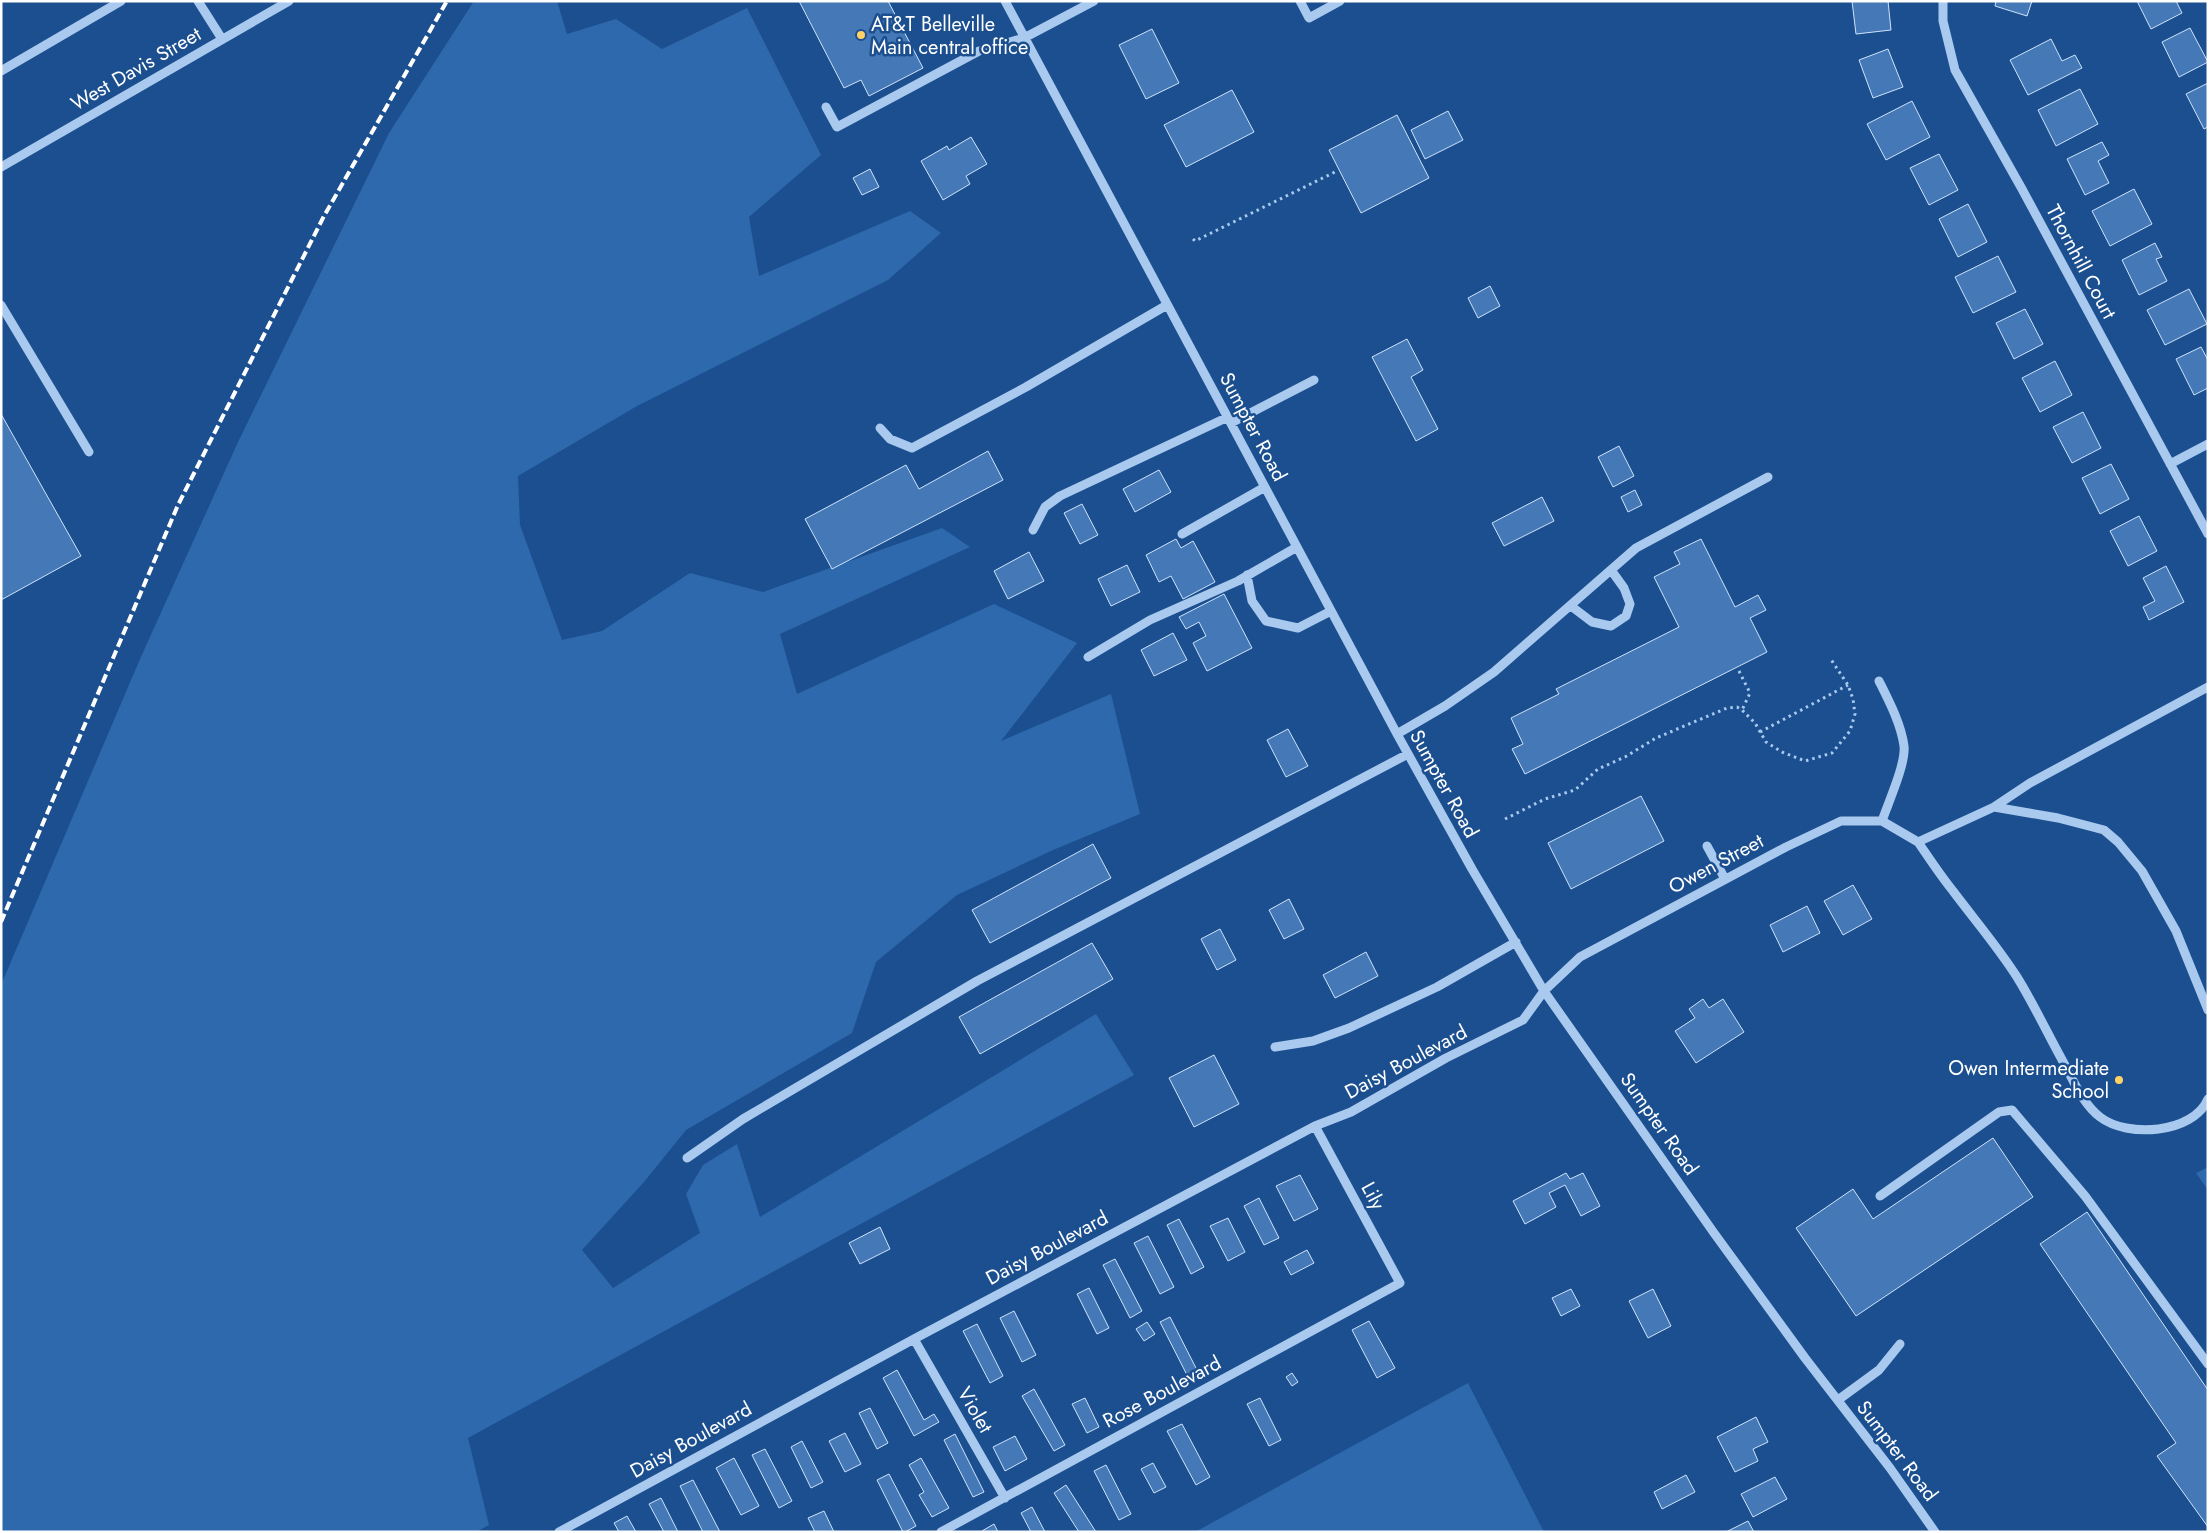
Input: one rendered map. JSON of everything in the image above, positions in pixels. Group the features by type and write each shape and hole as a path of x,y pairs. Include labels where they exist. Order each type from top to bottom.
{"street":[{"path":"1,72 121,1"},
{"path":"198,1 222,39"},
{"name":"West Davis Street","path":"1,167 289,1"},
{"name":"Sumpter Road","path":"1005,1 1397,734 1544,990 1714,1233 1890,1468 1935,1532"},
{"path":"826,107 836,127 979,51 1024,38 1094,1"},
{"path":"1300,1 1309,18 1340,1"},
{"name":"Thornhill Court","path":"1943,1 1943,22 1950,43 1955,70 2022,189 2208,534"},
{"path":"1,305 89,452"},
{"path":"880,428 890,439 912,448 1026,387 1168,305"},
{"path":"1033,530 1045,507 1060,496 1314,380"},
{"path":"2170,464 2208,444"},
{"path":"1397,734 1445,706 1494,672 1636,548 1768,477"},
{"path":"1182,534 1265,487"},
{"path":"1088,657 1150,620 1248,575 1297,547"},
{"path":"1571,606 1592,622 1611,626 1626,616 1630,604 1624,588 1611,570"},
{"path":"1248,575 1252,601 1266,621 1298,628 1331,611"},
{"path":"1879,681 1894,713 1904,748 1898,777 1882,821 1918,842 2016,976 2085,1101 2100,1118 2122,1127 2155,1130 2175,1126 2190,1119 2205,1105 2208,1099"},
{"path":"1918,842 1994,807 2030,783 2208,687"},
{"path":"687,1158 743,1119 977,981 1408,754"},
{"path":"1994,807 2088,825 2104,830 2118,842 2142,870 2176,930 2208,1010"},
{"name":"Owen Street","path":"1544,990 1580,957 1725,879 1841,821 1882,821"},
{"path":"1707,846 1725,879"},
{"path":"1275,1047 1314,1041 1349,1028 1437,987 1516,942"},
{"name":"Daisy Boulevard","path":"560,1532 914,1339 1315,1126 1351,1112 1446,1058 1523,1020 1544,990"},
{"path":"1880,1196 1999,1112 2012,1110 2085,1196 2208,1364"},
{"name":"Lily","path":"1315,1126 1400,1283"},
{"name":"Rose Boulevard","path":"941,1532 1400,1283"},
{"name":"Violet","path":"914,1339 1005,1498"},
{"path":"1838,1400 1879,1370 1900,1344"}],"path":[{"path":"1193,239 1195,241 1336,171"},
{"path":"1505,819 1545,800 1575,790 1598,769 1625,757 1656,738 1727,708 1737,707 1742,710 1755,723 1766,742 1782,752 1805,761 1832,753 1850,731 1855,714 1853,699 1848,685 1830,658"},
{"path":"1739,671 1750,693 1742,710"},
{"path":"1760,732 1848,685"}],"shaded area":[{"path":"474,1 557,1 567,34 616,19 662,49 747,8 821,155 749,217 759,276 910,211 941,233 888,280 637,406 518,476 520,525 562,640 602,631 690,573 763,592 942,528 970,547 780,634 797,694 994,604 1077,643 1001,741 1111,694 1140,814 1053,850 957,895 876,962 852,1033 686,1130 644,1182 582,1250 613,1288 700,1233 686,1194 703,1165 737,1144 760,1217 1096,1014 1134,1075 468,1438 489,1525 476,1532 1,1532 1,985 140,659 238,442 389,133"},
{"path":"2208,1167 2208,1190 2196,1173"},
{"path":"1468,1383 1544,1532 1195,1532"}],"building":[{"name":"AT&T Belleville Main central office","path":"799,1 888,1 923,68 869,96 861,80 844,88"},
{"path":"1852,1 1888,1 1891,30 1856,34"},
{"path":"1996,1 2032,1 2027,16 1995,6"},
{"path":"2137,1 2176,1 2182,13 2151,29"},
{"path":"2190,28 2208,62 2179,77 2162,42"},
{"path":"1152,29 1179,83 1146,99 1119,45"},
{"path":"2051,39 2062,61 2075,55 2082,68 2028,95 2010,60"},
{"path":"1888,49 1903,87 1873,98 1859,60"},
{"path":"2208,83 2208,127 2204,129 2186,94"},
{"path":"2080,89 2098,124 2056,146 2038,110"},
{"path":"1232,90 1254,132 1186,167 1164,125"},
{"path":"1912,101 1930,137 1886,160 1867,124"},
{"path":"1448,111 1463,140 1425,159 1411,130"},
{"path":"1397,115 1429,178 1361,213 1329,150"},
{"path":"971,137 987,164 966,176 970,184 943,200 921,161 947,146 949,150"},
{"path":"2102,142 2109,155 2098,161 2109,183 2085,195 2067,159"},
{"path":"1939,154 1958,190 1929,205 1910,168"},
{"path":"870,169 879,187 862,195 853,178"},
{"path":"2134,189 2152,224 2110,246 2092,211"},
{"path":"1968,204 1987,242 1958,257 1939,219"},
{"path":"2155,243 2162,257 2156,259 2167,281 2139,295 2122,260"},
{"path":"1998,256 2016,292 1973,313 1955,277"},
{"path":"1490,286 1500,306 1478,318 1468,298"},
{"path":"2189,289 2207,324 2165,345 2147,310"},
{"path":"2025,309 2043,344 2014,359 1996,323"},
{"path":"1407,339 1423,370 1411,377 1438,429 1416,441 1372,357"},
{"path":"2201,347 2208,360 2208,388 2194,395 2176,359"},
{"path":"2055,361 2072,395 2040,412 2022,378"},
{"path":"2083,412 2101,448 2072,463 2053,427"},
{"path":"1,414 81,556 1,600"},
{"path":"1619,446 1634,476 1613,487 1598,457"},
{"path":"988,451 1003,480 832,569 805,519 906,465 919,489"},
{"path":"2111,464 2129,499 2100,514 2082,478"},
{"path":"1159,470 1171,492 1135,512 1123,489"},
{"path":"1635,490 1642,505 1628,512 1621,497"},
{"path":"1542,497 1554,521 1504,546 1492,523"},
{"path":"1082,504 1098,535 1080,544 1064,513"},
{"path":"2139,516 2157,551 2128,566 2110,531"},
{"path":"1176,539 1181,548 1193,541 1215,582 1183,599 1171,576 1159,582 1146,555"},
{"path":"1701,539 1735,607 1758,595 1766,610 1750,618 1767,652 1525,774 1512,749 1523,744 1511,718 1559,694 1556,689 1679,627 1654,577 1680,564 1674,552"},
{"path":"1029,552 1044,581 1008,599 994,571"},
{"path":"1127,565 1140,592 1111,606 1098,579"},
{"path":"2166,566 2184,602 2149,620 2143,607 2155,601 2143,578"},
{"path":"1224,594 1252,648 1207,671 1193,643 1206,636 1199,622 1186,629 1179,617"},
{"path":"1173,633 1187,660 1154,676 1141,650"},
{"path":"1288,729 1308,766 1286,777 1267,740"},
{"path":"1641,796 1664,841 1571,889 1548,843"},
{"path":"1093,844 1111,878 990,943 972,910"},
{"path":"1853,885 1872,919 1843,935 1824,901"},
{"path":"1289,899 1304,929 1284,939 1269,910"},
{"path":"1807,906 1820,933 1783,952 1770,925"},
{"path":"1220,929 1236,960 1217,970 1201,939"},
{"path":"1092,943 1113,979 980,1054 959,1017"},
{"path":"1366,952 1378,976 1335,998 1323,975"},
{"path":"1703,999 1709,1008 1723,999 1744,1032 1696,1063 1675,1031 1695,1018 1689,1009"},
{"path":"1214,1055 1239,1104 1194,1127 1169,1078"},
{"path":"1993,1138 2033,1197 1856,1316 1796,1228 1853,1189 1873,1219"},
{"path":"1566,1173 1570,1179 1583,1173 1600,1206 1581,1216 1565,1185 1549,1193 1556,1207 1525,1224 1513,1201"},
{"path":"1300,1175 1318,1209 1294,1221 1276,1186"},
{"path":"1259,1198 1279,1238 1264,1245 1244,1206"},
{"path":"2087,1212 2208,1390 2208,1527 2157,1456 2176,1443 2040,1244"},
{"path":"1228,1218 1245,1252 1228,1261 1210,1226"},
{"path":"1179,1219 1204,1267 1191,1274 1167,1225"},
{"path":"880,1227 890,1249 860,1264 849,1243"},
{"path":"1148,1236 1174,1287 1160,1294 1134,1243"},
{"path":"1307,1250 1314,1263 1291,1275 1284,1262"},
{"path":"1115,1259 1142,1311 1130,1318 1103,1265"},
{"path":"1089,1288 1109,1328 1097,1334 1077,1294"},
{"path":"1571,1289 1580,1306 1561,1316 1552,1298"},
{"path":"1653,1289 1671,1326 1648,1338 1629,1301"},
{"path":"1014,1311 1036,1355 1022,1362 1000,1318"},
{"path":"1170,1317 1198,1372 1188,1377 1160,1322"},
{"path":"1369,1321 1395,1368 1377,1378 1352,1330"},
{"path":"1147,1322 1155,1334 1144,1341 1136,1329"},
{"path":"977,1324 1003,1376 990,1383 963,1331"},
{"path":"897,1370 924,1420 934,1414 939,1422 914,1436 883,1378"},
{"path":"1292,1373 1298,1382 1292,1386 1286,1377"},
{"path":"1034,1389 1065,1445 1054,1451 1022,1396"},
{"path":"1085,1398 1099,1427 1087,1433 1072,1404"},
{"path":"1260,1398 1281,1440 1269,1446 1247,1404"},
{"path":"870,1408 888,1443 877,1449 859,1413"},
{"path":"1756,1417 1768,1442 1753,1449 1758,1461 1735,1472 1717,1437"},
{"path":"1182,1424 1210,1477 1196,1485 1167,1431"},
{"path":"845,1433 861,1464 845,1472 829,1441"},
{"path":"955,1434 984,1492 973,1497 944,1440"},
{"path":"1015,1436 1027,1459 1005,1471 993,1447"},
{"path":"802,1441 823,1482 811,1488 791,1447"},
{"path":"765,1449 792,1501 779,1508 752,1455"},
{"path":"734,1458 759,1506 741,1515 716,1468"},
{"path":"921,1458 949,1508 932,1517 919,1495 924,1492 909,1465"},
{"path":"1153,1463 1166,1487 1154,1493 1141,1469"},
{"path":"1106,1465 1131,1514 1119,1520 1094,1471"},
{"path":"889,1474 916,1526 905,1532 903,1532 877,1480"},
{"path":"1686,1475 1695,1492 1662,1509 1654,1492"},
{"path":"1775,1477 1787,1499 1753,1517 1741,1494"},
{"path":"693,1480 720,1532 703,1532 680,1486"},
{"path":"1066,1485 1096,1532 1079,1532 1054,1493"},
{"path":"661,1498 678,1532 664,1532 649,1504"},
{"path":"1032,1507 1045,1532 1031,1532 1021,1513"},
{"path":"824,1511 834,1532 815,1532 808,1518"},
{"path":"627,1516 636,1532 619,1532 614,1523"},
{"path":"1748,1521 1754,1532 1726,1532"},
{"path":"994,1524 998,1532 982,1531"}],"railway":[{"path":"1,922 178,505 324,216 447,1"}],"place":[{"name":"AT&T Belleville Main central office","path":"861,35"},
{"name":"Owen Intermediate School","path":"2119,1080"}]}
